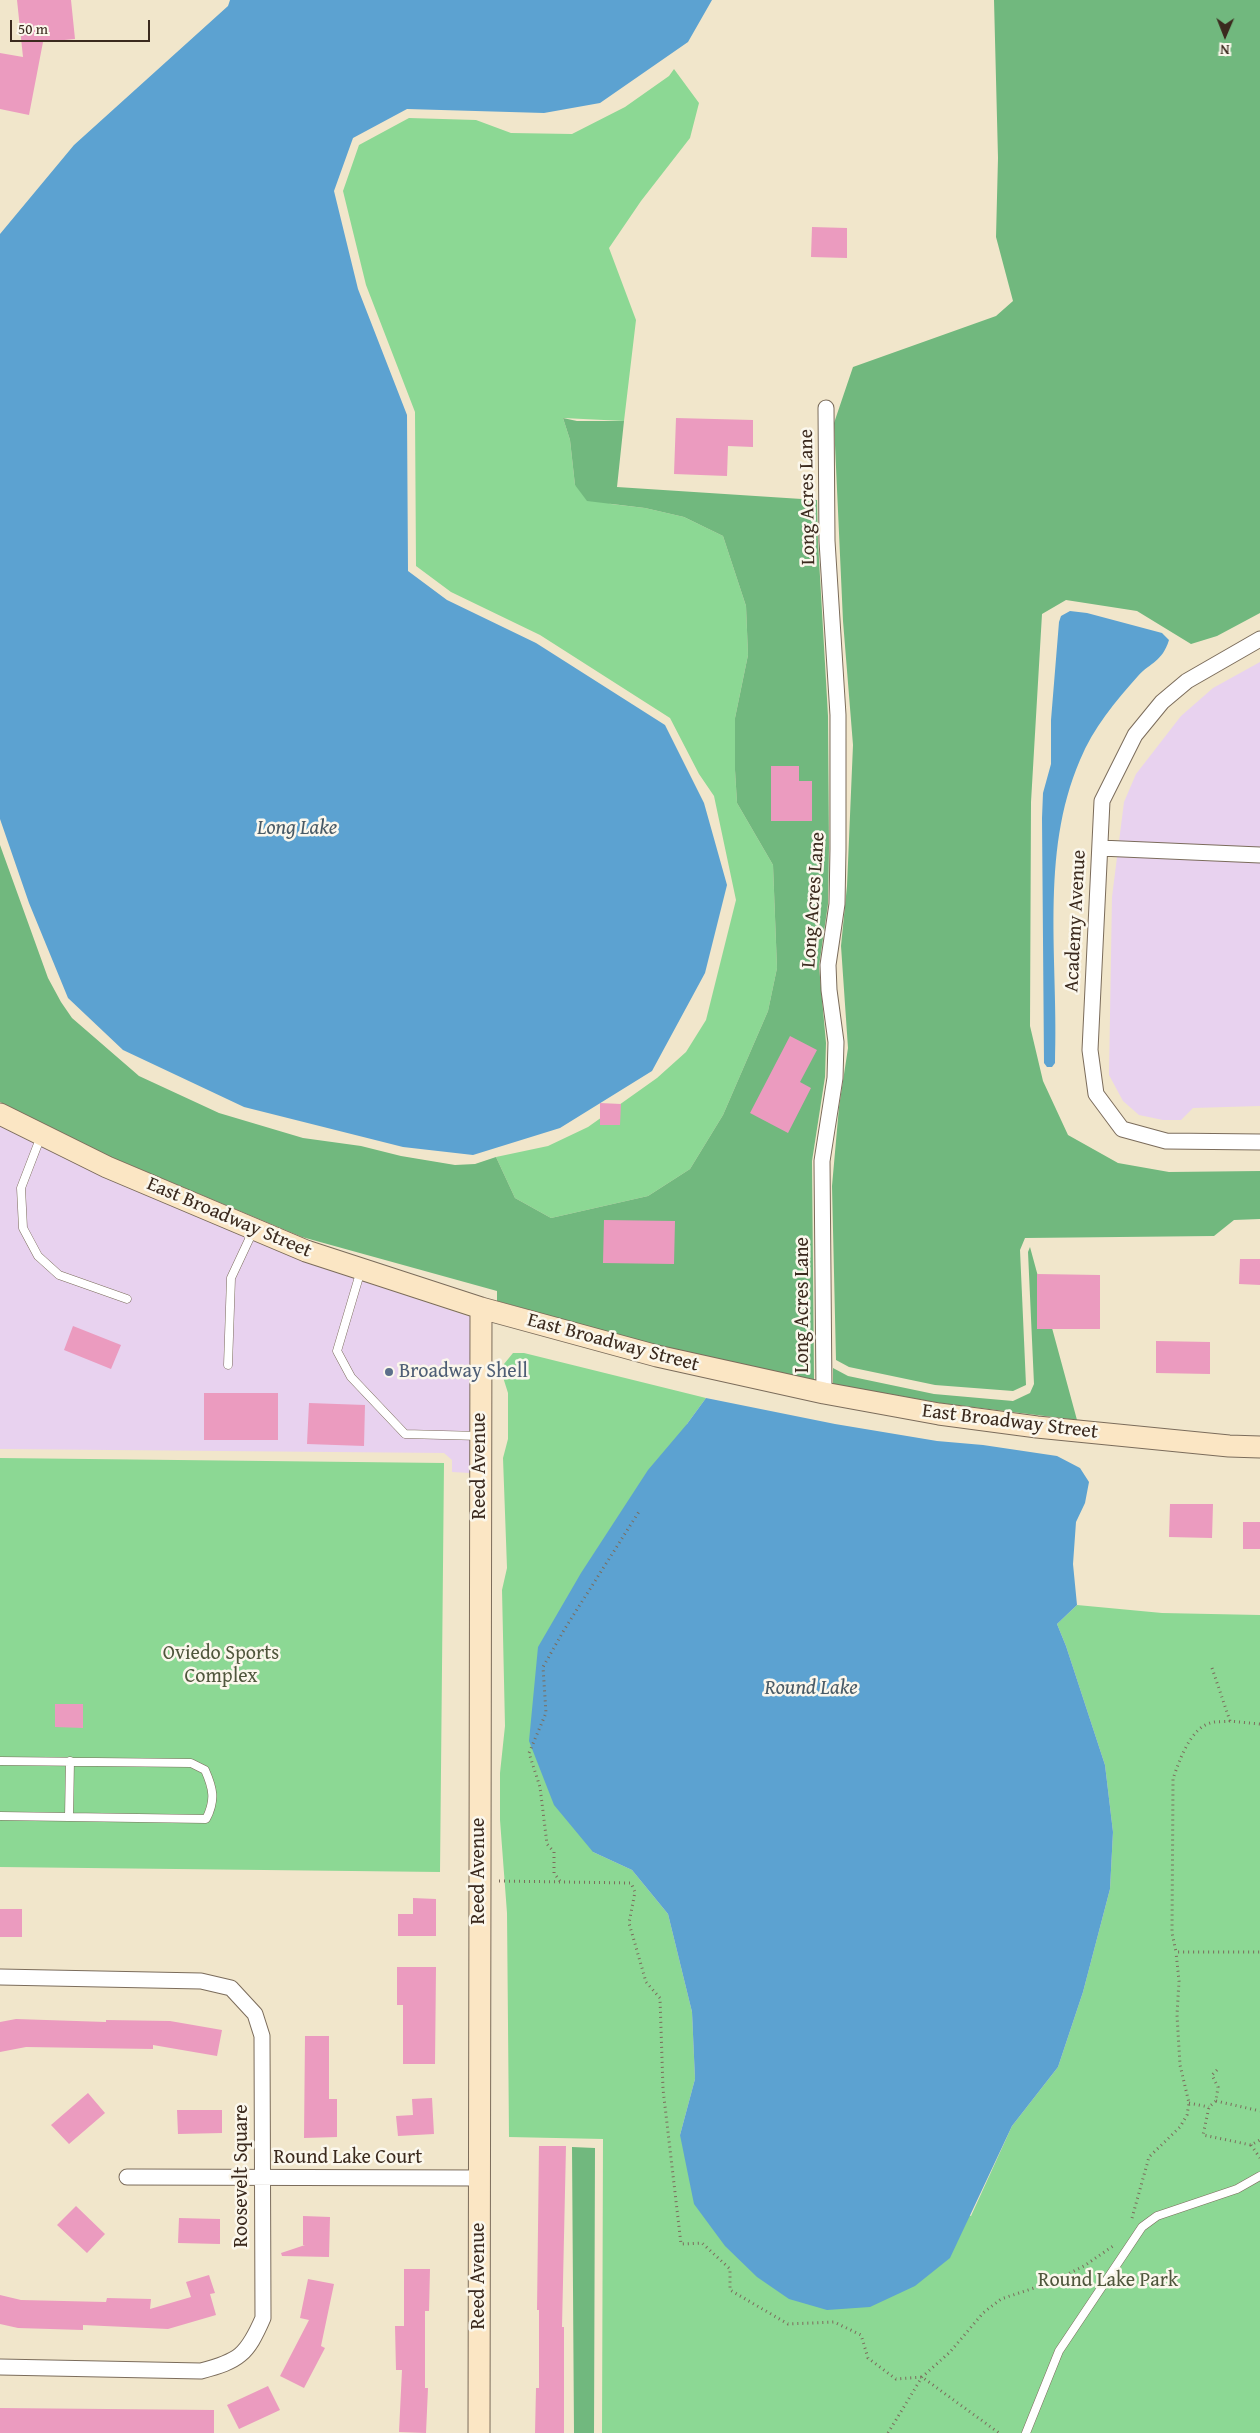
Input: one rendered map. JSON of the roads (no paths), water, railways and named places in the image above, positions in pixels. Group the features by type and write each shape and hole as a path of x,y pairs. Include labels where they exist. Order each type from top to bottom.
{"main road":[{"name":"East Broadway Street","path":"0,1114 107,1167 306,1251 480,1308 657,1356 824,1393 939,1414 1037,1427 1229,1446 1260,1447"},
{"name":"Reed Avenue","path":"479,2433 480,1308"}],"street":[{"name":"Long Acres Lane","path":"824,1393 822,1161 835,1078 836,1042 829,990 828,966 838,904 838,715 827,541 826,408"},
{"name":"Academy Avenue","path":"1260,639 1187,681 1162,702 1134,735 1102,801 1090,1050 1096,1094 1122,1129 1166,1141 1260,1142"},
{"path":"1100,848 1260,855"},
{"name":"Roosevelt Square","path":"0,1978 201,1981 231,1988 255,2014 262,2036 263,2178 263,2318 252,2344 230,2363 201,2371 0,2367"},
{"name":"Round Lake Court","path":"127,2177 478,2178"}],"lane":[{"path":"42,1135 21,1188 22,1228 38,1256 59,1275 127,1299"},
{"path":"228,1365 231,1278 254,1229"},
{"path":"361,1269 337,1351 351,1377 405,1434 480,1436"},
{"path":"0,1761 190,1763 205,1770 214,1789 212,1807 206,1819 0,1816"},
{"path":"69,1817 70,1761"},
{"path":"1026,2433 1059,2351 1142,2227 1157,2216 1236,2189 1260,2176"}],"water":[{"name":"Long Lake","path":"230,0 712,0 688,42 600,103 544,113 407,109 353,138 334,191 358,289 407,415 408,571 447,600 536,643 665,725 704,803 727,885 705,973 652,1071 560,1128 473,1155 403,1147 244,1107 123,1050 68,998 29,903 0,819 0,234 74,145 228,6"},
{"path":"1070,611 1087,613 1162,633 1169,640 1160,657 1138,676 1098,726 1085,748 1067,796 1059,833 1055,871 1055,1063 1052,1067 1047,1067 1044,1063 1043,793 1051,764 1051,720 1059,622 1061,616"},
{"name":"Round Lake","path":"706,1398 835,1424 937,1441 983,1445 1057,1456 1080,1468 1089,1482 1085,1503 1076,1522 1073,1564 1077,1605 1057,1624 1105,1765 1113,1832 1110,1889 1083,1992 1058,2067 1012,2126 950,2258 915,2286 870,2307 827,2310 789,2299 757,2277 725,2246 694,2204 680,2135 695,2079 692,2012 668,1914 632,1870 593,1852 554,1805 529,1741 538,1647 581,1573 648,1470 687,1424"}],"place":[{"name":"Broadway Shell","path":"389,1372"}],"park label":[{"name":"Oviedo Sports Complex","path":"221,1666"},
{"name":"Round Lake Park","path":"1108,2281"}]}
